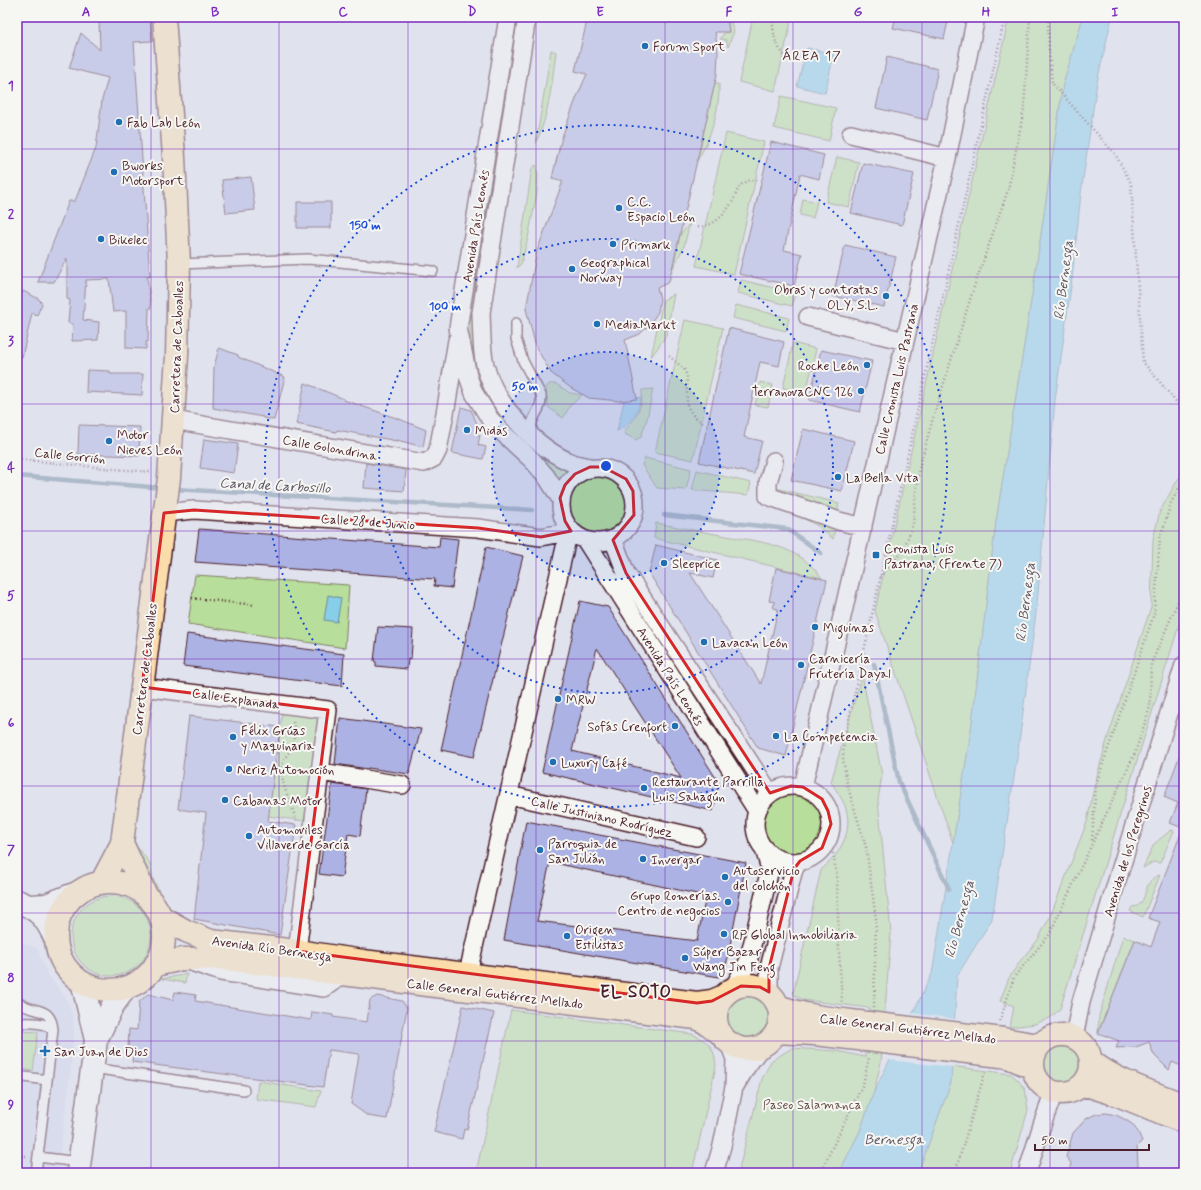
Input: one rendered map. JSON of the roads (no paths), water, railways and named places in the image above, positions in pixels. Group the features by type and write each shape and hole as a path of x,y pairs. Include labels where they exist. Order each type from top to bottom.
{"main road":[{"name":"Carretera de Caboalles","path":"101,883 122,843 169,476 177,356 179,264 174,157 164,17"},
{"path":"24,903 41,914 49,925 56,940 60,956 70,973 83,984 96,989 110,991 124,989 135,983 147,975 163,952 165,938 164,927 157,908 146,895 122,843"},
{"path":"24,903 46,905 77,893 88,886 101,883 116,883 131,886 146,895"},
{"path":"56,940 58,922 65,906 77,893"},
{"name":"Avenida Río Bernesga","path":"161,917 186,931 211,941 297,951 355,970"},
{"name":"Avenida Río Bernesga","path":"155,965 183,959 218,958 355,970"},
{"name":"Calle General Gutiérrez Mellado","path":"355,970 468,973 697,1003 712,1001 728,993"},
{"name":"Calle General Gutiérrez Mellado","path":"355,970 696,1018 708,1024 726,1039"},
{"path":"83,984 96,1040"},
{"path":"751,985 760,987 774,999 780,1022 777,1032 770,1041 761,1047 750,1049 739,1048 726,1039 717,1025 716,1014 719,1004 728,993 741,986 751,985"},
{"path":"78,1167 96,1040 124,989"},
{"name":"Calle General Gutiérrez Mellado","path":"774,999 789,1010 869,1032"},
{"name":"Calle General Gutiérrez Mellado","path":"777,1032 814,1034 869,1032 997,1046 1039,1045"},
{"path":"1055,1035 1074,1037 1083,1043 1088,1052 1090,1071 1088,1077 1083,1084 1076,1089 1059,1093 1045,1088 1040,1083 1033,1068 1032,1060 1035,1050 1047,1038 1055,1035"},
{"name":"Calle General Gutiérrez Mellado","path":"997,1046 1008,1057 1033,1068"},
{"path":"1090,1061 1100,1068 1125,1080 1184,1105"},
{"path":"1083,1084 1118,1095 1184,1122"}],"street":[{"name":"Avenida País Leonés","path":"508,17 458,328 468,376 474,393 490,419 532,460 546,476 560,498"},
{"name":"Avenida País Leonés","path":"527,17 481,313 484,358 489,378 495,391 510,414 533,438 550,450 574,463 590,467"},
{"name":"Calle Cronista Luis Pastrana","path":"803,787 905,341 976,17"},
{"path":"851,134 946,158"},
{"path":"808,317 905,341"},
{"name":"Calle Golondrina","path":"173,420 424,463 434,458 438,450 458,328"},
{"path":"446,408 456,396 466,391 474,393"},
{"path":"774,461 768,482 768,496 839,521 863,527"},
{"path":"590,467 603,467 616,472 626,479 633,491 635,504 634,516 626,528 613,539 604,542 586,541 571,531 560,510 560,498 565,485 576,474 590,467"},
{"name":"Calle 28 de Junio","path":"165,507 478,528 541,537 571,531"},
{"path":"468,973 566,543 571,531"},
{"name":"Avenida País Leonés","path":"613,539 626,573 770,793"},
{"name":"Avenida País Leonés","path":"586,541 757,811"},
{"name":"Avenida de los Peregrinos","path":"1074,1037 1081,1002 1184,665"},
{"name":"Calle Explanada","path":"142,686 328,710 320,772"},
{"path":"297,951 320,772 402,785"},
{"path":"791,786 803,787 822,799 828,811 831,824 828,837 822,848 812,856 800,861 786,861 774,857 764,848 757,837 755,824 757,811 762,801 770,793 780,788 791,786"},
{"name":"Calle Justiniano Rodríguez","path":"509,795 696,837"},
{"path":"728,993 748,962 770,869 764,848"},
{"path":"774,999 769,968 794,869 800,861"},
{"path":"714,1173 722,1146 734,1088 734,1059 726,1039"},
{"path":"734,1088 747,1066 761,1047"},
{"path":"1027,1173 1054,1092"}],"lane":[{"path":"179,264 308,259 433,271"},
{"path":"516,323 516,339 523,361 541,395 542,400 540,408 532,421 533,438"},
{"path":"17,1001 26,1007 46,1014 52,1021 47,1080 36,1173"},
{"path":"17,1023 44,1024 49,1026 52,1030"},
{"path":"92,1068 244,1090"},
{"path":"17,1076 47,1080"},
{"path":"38,1157 78,1167"}],"water":[{"name":"Bernesga","path":"1083,17 1112,17 1097,82 1081,193 1072,279 1055,400 1037,605 1017,758 992,919 957,976 951,1082 918,1173 839,1173 860,1131 874,1092 932,974 971,731 996,522 1033,289 1063,85"},
{"path":"807,48 834,54 825,93 797,86"},
{"path":"641,397 636,413 630,422 617,431 624,401"},
{"path":"328,595 341,598 337,622 324,620"}],"waterway":[{"name":"Canal de Carbosillo","path":"17,476 163,488"},
{"name":"Canal de Carbosillo","path":"174,489 532,510"},
{"name":"Canal de Carbosillo","path":"664,515 787,529 821,553"},
{"name":"Canal de Carbosillo","path":"874,664 899,782 949,889"}],"place":[{"name":"Forum Sport","path":"645,46"},
{"name":"Fab Lab León","path":"119,122"},
{"name":"Bworks Motorsport","path":"114,172"},
{"name":"C.C. Espacio León","path":"619,208"},
{"name":"Bikelec","path":"101,239"},
{"name":"Primark","path":"613,244"},
{"name":"Geographical Norway","path":"572,269"},
{"name":"Obras y contratas OLY, S.L.","path":"886,296"},
{"name":"MediaMarkt","path":"597,324"},
{"name":"Rocke León","path":"867,365"},
{"name":"TerranovaCNC 126","path":"861,391"},
{"name":"Midas","path":"467,430"},
{"name":"Motor Nieves León","path":"109,441"},
{"name":"La Bella Vita","path":"838,477"},
{"name":"Cronista Luis Pastrana, (Frente 7)","path":"876,555"},
{"name":"Sleeprice","path":"664,563"},
{"name":"Miguinas","path":"815,627"},
{"name":"Lavacan León","path":"704,642"},
{"name":"Carnicería Frutería Dayal","path":"801,665"},
{"name":"MRW","path":"558,699"},
{"name":"Sofás Crenfort","path":"675,726"},
{"name":"La Competencia","path":"776,736"},
{"name":"Félix Grúas y Maquinaria","path":"233,737"},
{"name":"Luxury Café","path":"553,762"},
{"name":"Neriz Automoción","path":"229,769"},
{"name":"Restaurante Parrilla Luis Sahagún","path":"644,788"},
{"name":"Cabanas Motor","path":"225,800"},
{"name":"Automoviles Villaverde García","path":"249,836"},
{"name":"Parroquia de San Julián","path":"540,850"},
{"name":"Invergar","path":"643,859"},
{"name":"Autoservicio del colchón","path":"725,877"},
{"name":"Grupo Romerías. Centro de negocios","path":"728,902"},
{"name":"RP Global Inmobiliaria","path":"724,934"},
{"name":"Origen Estilistas","path":"567,936"},
{"name":"Súper Bazar Wang Jin Feng","path":"685,958"},
{"name":"San Juan de Dios","path":"45,1051"}],"district":[{"name":"ÁREA 17","path":"812,55"},
{"name":"EL SOTO","path":"636,991"}],"water label":[{"name":"Río Bernesga","path":"1063,280"},
{"name":"Río Bernesga","path":"1025,602"},
{"name":"Río Bernesga","path":"959,919"}],"park label":[{"name":"Paseo Salamanca","path":"812,1104"}]}
